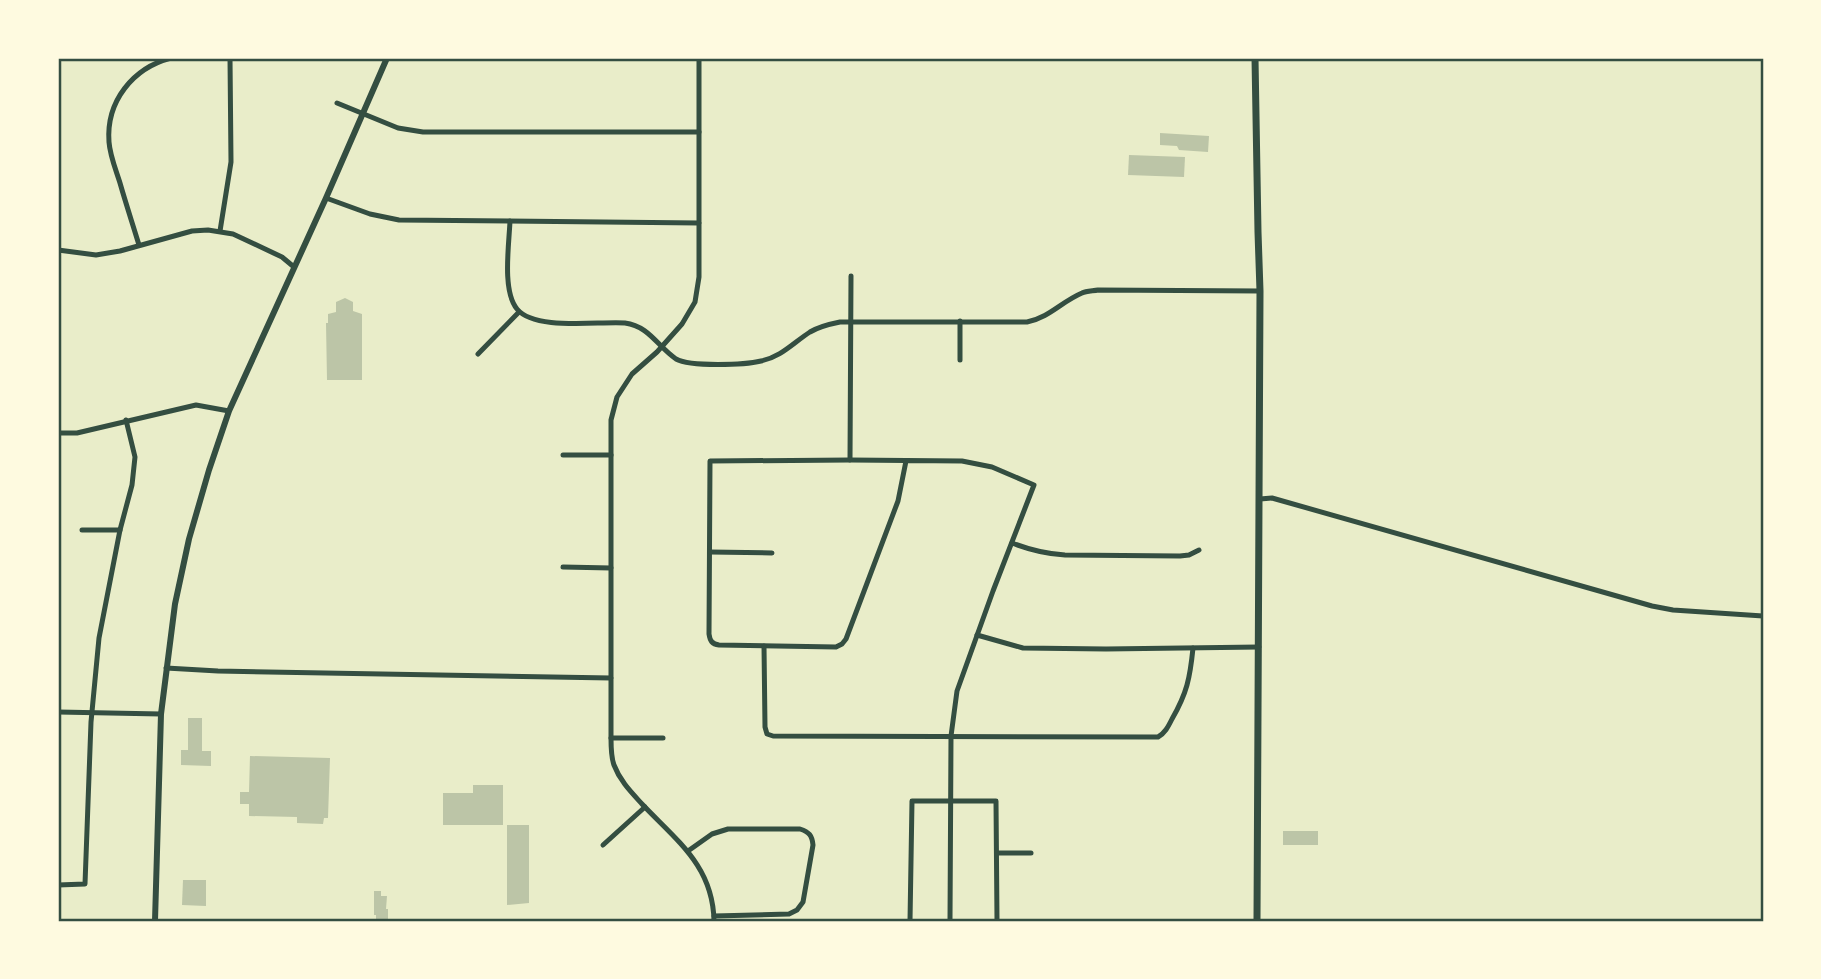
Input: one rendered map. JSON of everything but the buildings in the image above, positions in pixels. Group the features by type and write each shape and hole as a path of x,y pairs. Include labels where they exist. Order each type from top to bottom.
{"main road":[{"path":"1255,58 1260,291 1257,921"}],"street":[{"path":"139,245 111,155 111,121 122,90 145,68 171,58"},
{"path":"220,231 231,162 230,58"},
{"path":"155,921 161,714 175,604 189,539 229,411 387,58"},
{"path":"688,851 712,834 728,829 800,829 808,832 813,845 803,902 797,910 789,914 713,919 710,892 696,861 624,785 613,763 611,420 617,397 632,374 663,346 682,324 695,302 699,276 699,58"},
{"path":"338,103 398,128 423,132 699,132"},
{"path":"326,198 370,215 399,220 699,223"},
{"path":"510,221 509,282 511,299 519,312 531,320 545,322 627,323 643,328 677,359 694,364 759,362 786,351 811,331 822,326 850,321 1027,322 1038,320 1083,293 1098,290 1260,291"},
{"path":"58,250 96,255 192,231 220,231 233,234 282,257 294,267"},
{"path":"850,460 851,276"},
{"path":"478,354 519,312"},
{"path":"960,321 960,360"},
{"path":"58,433 77,433 196,405 229,411"},
{"path":"58,885 85,884 92,712 99,638 120,530 132,485 135,457 126,421"},
{"path":"563,455 611,455"},
{"path":"906,461 898,501 842,645 714,644 710,641 709,634 710,461 850,460 962,461 982,464 1034,485 957,691 951,736 950,921"},
{"path":"1260,499 1272,498 1652,606 1763,616"},
{"path":"82,530 120,530"},
{"path":"1012,543 1051,555 1180,556 1199,550"},
{"path":"710,552 772,553"},
{"path":"563,567 611,568"},
{"path":"977,635 1023,648 1259,647"},
{"path":"764,646 765,727 767,734 773,737 1158,737 1164,734 1186,693 1193,648"},
{"path":"166,668 611,678"},
{"path":"58,712 161,714"},
{"path":"611,738 663,738"},
{"path":"911,921 912,801 996,801 997,921"},
{"path":"603,845 645,807"},
{"path":"997,853 1031,853"}]}
